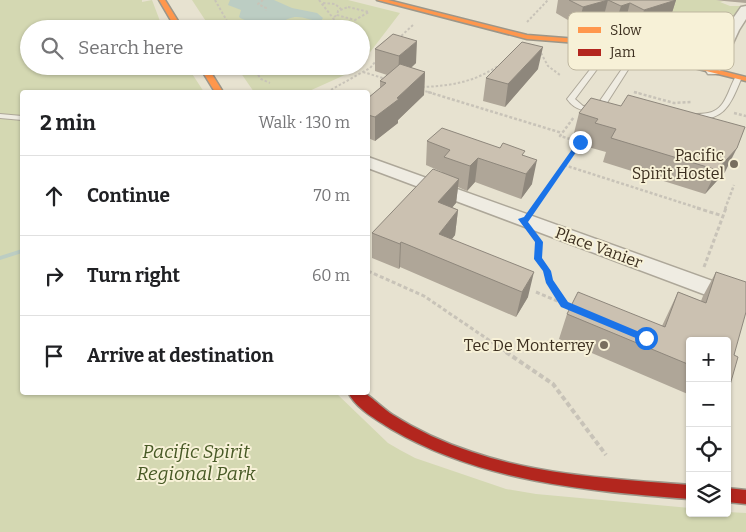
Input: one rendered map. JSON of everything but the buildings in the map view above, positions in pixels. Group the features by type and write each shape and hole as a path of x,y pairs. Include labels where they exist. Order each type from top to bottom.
{"street":[{"path":"162,0 174,20"},
{"path":"380,0 527,37 568,39"},
{"path":"734,26 746,10"},
{"path":"709,70 742,78"},
{"path":"209,75 218,90"},
{"name":"Place Vanier","path":"370,163 746,302"},
{"path":"357,395 378,413 410,434 459,456 536,476 596,484 686,492"},
{"path":"731,495 746,497"}],"lane":[{"path":"593,70 571,99 576,106 594,109 600,107 625,70"},
{"path":"688,114 717,115 724,110 742,78"},
{"path":"0,116 20,118"}],"path":[{"path":"215,0 226,20"},
{"path":"319,0 336,16 355,20 368,12 348,7 341,9 336,14 336,16 336,20"},
{"path":"523,25 548,0"},
{"path":"263,1 258,4 266,8 266,11"},
{"path":"323,3 335,4 341,9"},
{"path":"394,42 412,25 420,23"},
{"path":"545,49 540,50 545,62 560,75"},
{"path":"370,68 376,61"},
{"path":"504,62 485,77 463,84 414,87 562,133"},
{"path":"370,74 388,80"},
{"path":"257,75 270,83"},
{"path":"331,90 358,75"},
{"path":"634,92 674,104 692,102"},
{"path":"564,304 549,281 547,271 538,259 539,242 524,219 580,142 560,136 582,108"},
{"path":"564,165 722,216"},
{"path":"698,284 734,185"},
{"path":"370,272 424,296 553,384 606,455"},
{"path":"536,292 583,312"}],"green space":[{"name":"Pacific Spirit Regional Park","path":"0,0 142,0 142,2 152,0 160,20 20,20 20,75 193,75 203,90 20,90 20,395 338,395 388,443 400,450 415,458 506,489 536,494 686,508 686,517 731,517 731,512 746,513 746,532 0,532"},
{"path":"192,0 348,0 400,13 370,52 370,20 205,20"},
{"path":"666,0 716,0 724,1 720,2 730,6 746,6 734,22 734,12 670,12"},
{"path":"242,75 345,75 311,90 253,90"}],"shaded area":[{"path":"230,0 274,0 292,8 317,13 323,18 322,20 296,17 287,20 244,20 239,17 241,10 228,5"}],"waterway":[{"path":"0,258 20,252"}],"traffic: slow":[{"path":"162,0 174,20"},
{"path":"380,0 527,37 568,40"},
{"path":"710,70 746,79"},
{"path":"209,75 218,90"}],"traffic: jam":[{"path":"357,395 385,418 399,426 439,446 473,459 509,469 580,482 686,492"},
{"path":"731,495 746,497"}],"place":[{"name":"Pacific Spirit Hostel","path":"734,164"},
{"name":"Tec De Monterrey","path":"604,345"}],"route":[{"path":"580,142 526,220 522,219 533,231 539,242 538,259 547,271 549,281 564,304 646,338"}]}
